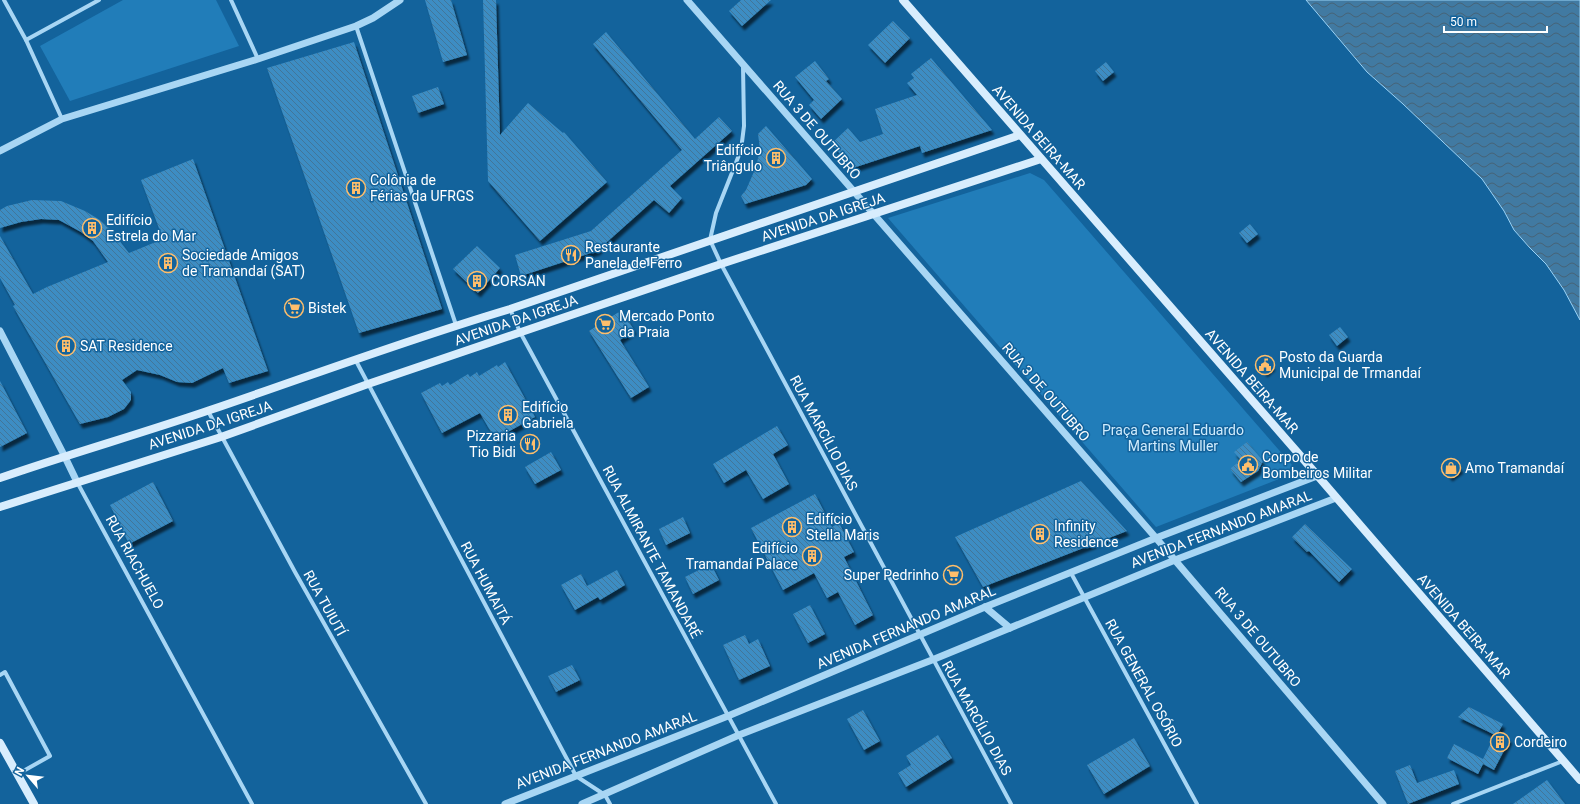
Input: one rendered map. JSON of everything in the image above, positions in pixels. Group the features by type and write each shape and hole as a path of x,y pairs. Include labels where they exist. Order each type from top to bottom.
{"main road":[{"name":"AVENIDA BEIRA-MAR","path":"903,0 1580,780"},
{"name":"AVENIDA DA IGREJA","path":"0,478 64,455 208,411 355,359 456,325 510,309 1020,135"},
{"name":"AVENIDA DA IGREJA","path":"0,507 221,437 368,384 520,332 1041,159"},
{"path":"0,743 34,804"}],"street":[{"path":"4,0 26,40 62,119"},
{"path":"26,40 99,0"},
{"path":"231,0 258,59"},
{"path":"0,151 62,119 258,59 356,26 373,18 400,0"},
{"name":"RUA 3 DE OUTUBRO","path":"687,0 1156,538 1383,804"},
{"path":"356,26 456,325"},
{"path":"710,240 716,213 741,150 744,126 743,66"},
{"name":"RUA MARCÍLIO DIAS","path":"710,240 721,264 932,660 1011,804"},
{"name":"RUA ALMIRANTE TAMANDARÉ","path":"510,309 520,332 776,804"},
{"name":"RUA RIACHUELO","path":"0,331 77,482 252,804"},
{"name":"RUA HUMAITÁ","path":"355,359 576,776 605,795 610,804"},
{"name":"RUA TUIUTÍ","path":"208,411 221,437 426,804"},
{"name":"AVENIDA FERNANDO AMARAL","path":"505,804 728,716 985,607 1156,538 1317,476"},
{"name":"AVENIDA FERNANDO AMARAL","path":"582,804 739,735 932,660 1175,560 1336,498"},
{"name":"RUA GENERAL OSÓRIO","path":"1071,573 1197,804"},
{"path":"985,607 1010,628"},
{"path":"0,675 5,672 50,756 18,774"},
{"path":"1453,804 1563,760"}],"green space":[{"path":"123,0 216,0 239,46 70,101 40,46"},
{"name":"Praça General Eduardo Martins Muller","path":"1030,173 1044,180 1292,465 1284,477 1156,527 888,218"}],"water":[{"path":"1306,0 1580,0 1580,320 1564,290 1546,264 1514,230 1504,211 1482,179 1367,72"}],"building":[{"path":"425,0 451,0 467,55 443,62"},
{"path":"483,0 496,0 500,135 528,103 563,133 564,132 607,182 540,241 488,181"},
{"path":"741,0 771,0 742,26 729,11"},
{"path":"893,21 910,38 885,63 868,45"},
{"path":"606,32 695,139 719,117 732,131 670,186 682,198 669,213 654,200 597,251 521,276 515,255 591,231 682,150 593,44"},
{"name":"Colônia de Férias da UFRGS","path":"354,42 442,309 359,333 267,68"},
{"path":"931,58 992,130 922,153 920,146 853,168 831,144 848,128 860,142 883,134 875,109 917,95 907,83 914,78 911,74"},
{"path":"815,61 829,79 826,81 842,99 821,119 809,105 814,100 795,77"},
{"path":"1106,62 1114,72 1103,81 1095,71"},
{"path":"438,87 444,104 418,113 412,96"},
{"name":"Edifício Triângulo","path":"766,126 812,179 806,185 745,204 741,196 746,190 756,167 760,149 758,134"},
{"name":"Sociedade Amigos de Tramandaí (SAT)","path":"193,159 268,371 229,383 223,368 192,383 177,382 160,375 137,370 122,380 131,392 131,400 124,409 108,417 80,424 13,306 15,305 0,278 0,236 33,294 108,262 93,241 81,232 59,220 41,219 21,222 0,228 0,210 7,206 32,200 61,201 85,211 100,220 111,230 129,253 163,239 141,180"},
{"path":"1250,224 1258,234 1247,243 1239,233"},
{"name":"CORSAN","path":"477,246 500,268 478,293 453,269"},
{"path":"622,310 634,330 620,340 649,387 631,398 589,331"},
{"path":"1340,327 1348,337 1337,346 1329,335"},
{"name":"Posto da Guarda Municipal de Trmandaí","path":"1266,358 1273,366 1265,373 1258,364"},
{"path":"505,362 535,417 495,439 480,413 442,433 421,393 440,383 442,386 448,382 450,385 468,374 470,377 477,372 479,376"},
{"path":"0,381 27,433 0,447"},
{"path":"777,426 788,445 773,454 789,484 763,499 746,470 724,483 713,464"},
{"name":"Corpo de Bombeiros Militar","path":"1247,442 1263,461 1258,471 1241,482 1231,468 1241,460 1234,452"},
{"path":"551,452 561,470 535,484 525,467"},
{"name":"Amo Tramandaí","path":"1453,459 1461,469 1450,477 1442,467"},
{"name":"Infinity Residence","path":"1081,481 1127,531 983,587 955,537"},
{"path":"153,482 173,521 129,544 110,505"},
{"path":"815,494 832,527 839,523 854,552 844,557 873,615 855,625 838,592 827,598 814,573 783,590 751,528"},
{"path":"683,517 690,533 666,545 659,529"},
{"path":"1305,524 1352,569 1339,582 1309,551 1307,552 1292,537"},
{"path":"711,564 719,580 693,594 685,577"},
{"path":"617,570 625,585 600,600 598,597 575,610 561,585 581,574 587,586"},
{"path":"810,605 825,634 808,643 793,614"},
{"path":"745,635 749,644 758,639 770,666 739,680 723,645"},
{"path":"572,665 580,680 556,692 548,676"},
{"name":"Cordeiro","path":"1469,707 1503,724 1498,733 1510,739 1494,770 1483,764 1478,774 1447,758 1454,744 1483,759 1495,735 1458,717"},
{"path":"863,710 880,741 864,750 847,719"},
{"path":"938,735 952,758 906,787 898,773 911,765 906,756"},
{"path":"1134,738 1150,766 1104,794 1087,765"},
{"path":"1410,765 1417,783 1454,770 1459,784 1408,804 1395,771"},
{"path":"1547,780 1565,804 1513,804"}],"place":[{"name":"Edifício Triângulo","path":"776,158"},
{"name":"Colônia de Férias da UFRGS","path":"356,188"},
{"name":"Edifício Estrela do Mar","path":"92,228"},
{"name":"Restaurante Panela de Ferro","path":"571,255"},
{"name":"Sociedade Amigos de Tramandaí (SAT)","path":"168,263"},
{"name":"CORSAN","path":"477,281"},
{"name":"Bistek","path":"294,308"},
{"name":"Mercado Ponto da Praia","path":"605,324"},
{"name":"SAT Residence","path":"66,346"},
{"name":"Posto da Guarda Municipal de Trmandaí","path":"1265,365"},
{"name":"Edifício Gabriela","path":"508,415"},
{"name":"Pizzaria Tio Bidi","path":"530,444"},
{"name":"Corpo de Bombeiros Militar","path":"1248,465"},
{"name":"Amo Tramandaí","path":"1451,468"},
{"name":"Edifício Stella Maris","path":"792,527"},
{"name":"Infinity Residence","path":"1040,534"},
{"name":"Edifício Tramandaí Palace","path":"812,556"},
{"name":"Super Pedrinho","path":"953,575"},
{"name":"Cordeiro","path":"1500,742"}]}
